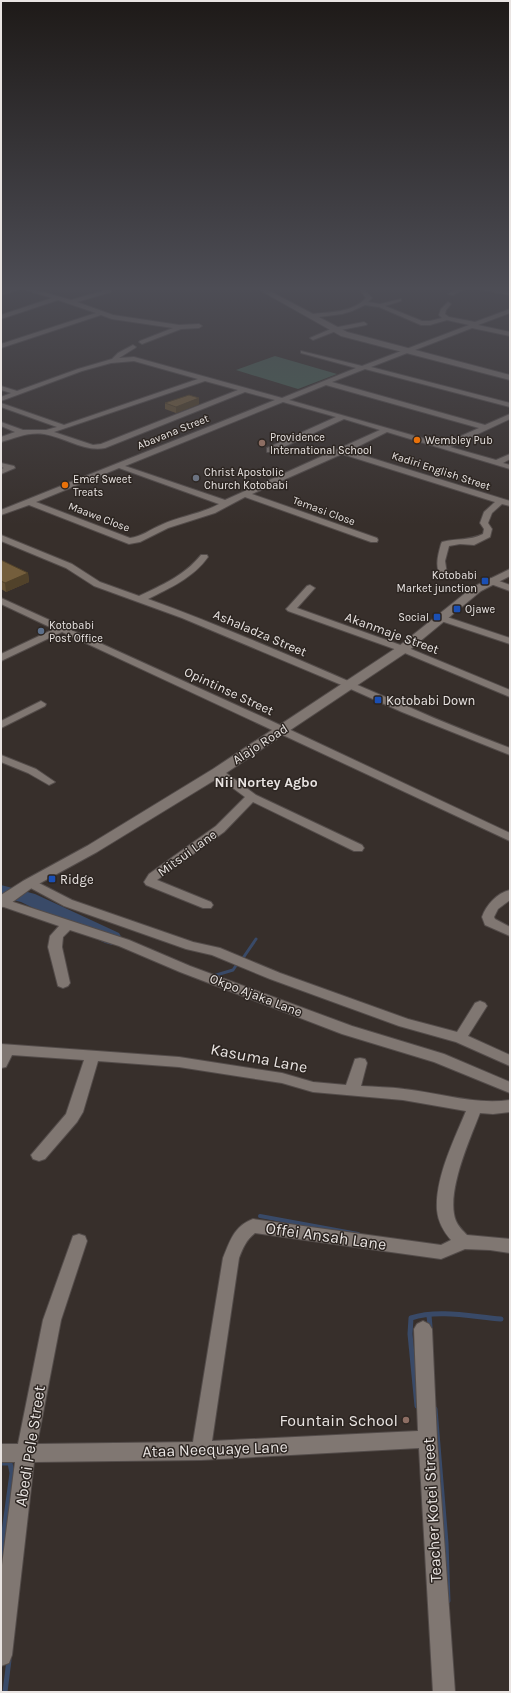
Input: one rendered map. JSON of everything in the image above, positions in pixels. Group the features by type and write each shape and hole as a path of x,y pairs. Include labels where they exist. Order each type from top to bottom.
{"street":[{"path":"1,399 90,367"},
{"path":"164,367 342,417 510,467"},
{"path":"359,367 510,405"},
{"path":"468,367 510,378"},
{"name":"Abavana Street","path":"1,513 363,368"},
{"path":"1,424 22,432 46,432 204,379"},
{"path":"327,383 484,427"},
{"path":"1,388 18,393"},
{"path":"46,432 93,447 102,446 244,390"},
{"path":"1,405 64,427"},
{"path":"443,447 510,416"},
{"path":"270,450 342,417"},
{"name":"Maawe Close","path":"30,502 131,541 165,526 212,511 245,494 386,430"},
{"path":"1,440 22,432"},
{"name":"Kadiri English Street","path":"342,451 510,504"},
{"path":"497,463 510,456"},
{"path":"1,465 11,468 1,472"},
{"path":"119,466 226,503"},
{"name":"Temasi Close","path":"245,494 374,540"},
{"path":"442,574 441,561 445,544 455,541 477,541 488,534 488,528 484,523 488,512 500,501"},
{"name":"Ashaladza Street","path":"1,538 69,566 97,584 185,616 348,684 406,710 510,752"},
{"path":"139,600 186,575 193,570 204,557"},
{"name":"Alajo Road","path":"2,902 29,883 92,849 218,772 348,684 403,649 464,599 491,581 510,572"},
{"path":"491,581 510,588"},
{"name":"Akanmaje Street","path":"310,588 291,609 403,649 510,694"},
{"name":"Opintinse Street","path":"2,603 281,730 510,837"},
{"path":"441,618 510,641"},
{"path":"1,658 61,629"},
{"path":"1,725 41,704"},
{"path":"1,758 32,771 49,782"},
{"path":"218,772 252,797 358,848"},
{"name":"Mitsui Lane","path":"207,905 150,882 153,878 220,829 252,797"},
{"path":"29,883 68,903 191,946 215,952 275,976 404,1023 460,1038 510,1061"},
{"path":"510,894 495,904 490,910 488,917 490,922 510,932"},
{"name":"Okpo Ajaka Lane","path":"2,902 124,943 185,969 346,1030 439,1058 510,1088"},
{"path":"63,983 55,947 57,936 67,925"},
{"path":"460,1038 480,1006"},
{"path":"1,1063 4,1049"},
{"name":"Kasuma Lane","path":"4,1049 180,1062 268,1076 313,1087 403,1094 475,1107 493,1108 510,1106"},
{"path":"40,1155 75,1112 93,1055"},
{"path":"352,1091 360,1063"},
{"path":"475,1107 446,1189 445,1212 448,1223 463,1242 490,1243 510,1246"},
{"name":"Offei Ansah Lane","path":"201,1451 231,1258 241,1234 247,1228 253,1226 268,1227 441,1252 463,1242"},
{"name":"Abedi Pele Street","path":"1,1655 26,1453 52,1320 79,1241"},
{"name":"Teacher Kotei Street","path":"423,1329 428,1439 444,1692"},
{"name":"Ataa Neequaye Lane","path":"1,1453 201,1451 428,1439"}],"green space":[{"path":"244,367 313,367 337,374 298,389 236,370"}],"building":[{"path":"189,395 199,398 176,407 165,403"},
{"path":"1,560 28,573 5,583 1,581"}],"waterway":[{"path":"1,891 28,898 112,938"},
{"path":"243,958 256,939"},
{"path":"213,976 233,970 237,964"},
{"path":"260,1216 358,1234"},
{"path":"417,1406 410,1334 411,1318 422,1315 444,1314 501,1319"},
{"path":"429,1315 430,1327"},
{"path":"435,1409 446,1543 448,1601"},
{"path":"1,1463 10,1463 12,1473 1,1554"},
{"path":"5,1692 9,1660"}],"place":[{"name":"Wembley Pub","path":"417,440"},
{"name":"Providence International School","path":"262,443"},
{"name":"Christ Apostolic Church Kotobabi","path":"196,478"},
{"name":"Emef Sweet Treats","path":"65,485"},
{"name":"Kotobabi Market junction","path":"485,581"},
{"name":"Ojawe","path":"457,609"},
{"name":"Social","path":"437,617"},
{"name":"Kotobabi Post Office","path":"41,631"},
{"name":"Kotobabi Down","path":"378,700"},
{"name":"Ridge","path":"52,879"},
{"name":"Fountain School","path":"406,1420"}],"district":[{"name":"Nii Nortey Agbo","path":"266,782"}]}
